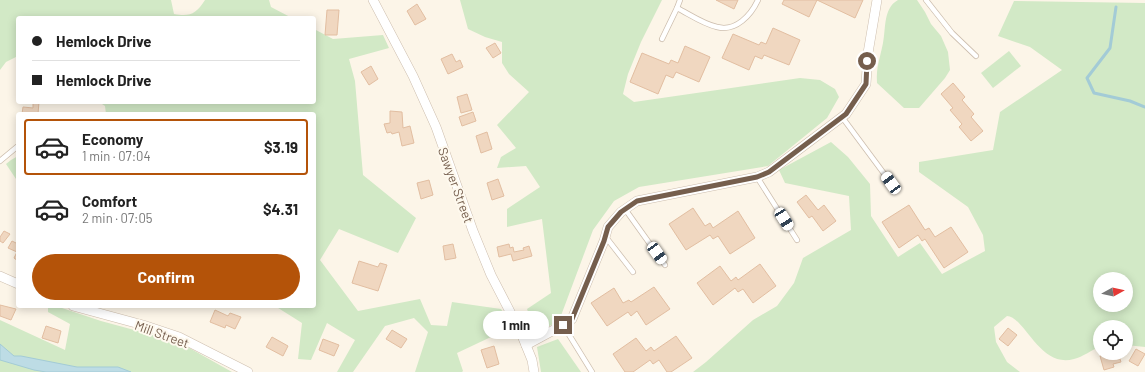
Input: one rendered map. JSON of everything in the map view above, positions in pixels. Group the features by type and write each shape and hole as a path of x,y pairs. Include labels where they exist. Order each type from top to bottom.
{"street":[{"name":"Sawyer Street","path":"373,0 413,76 436,127 473,231 491,275 526,344 532,360 534,372"},
{"path":"526,344 572,319 608,227 625,209 637,201 757,177 769,172 846,114 866,84 868,46 877,0"},
{"path":"0,276 16,283"},
{"name":"Mill Street","path":"80,308 143,325 179,337 248,372"}],"lane":[{"path":"662,39 680,0"},
{"path":"677,8 707,24 722,28 733,26 743,20 752,12 758,0"},
{"path":"926,0 952,33 976,56"},
{"path":"842,117 891,183"},
{"path":"0,161 16,148"},
{"path":"757,177 797,240"},
{"path":"625,209 665,264"},
{"path":"605,236 633,272"},
{"path":"563,325 592,372"}],"green space":[{"path":"0,0 171,0 174,14 188,15 199,9 205,0 269,0 271,7 288,16 16,16 16,57 6,62 0,70"},
{"path":"460,0 662,0 641,42 628,74 623,94 634,102 800,78 820,80 835,89 839,97 827,118 768,166 639,187 614,201 593,230 559,321 536,333 527,309 551,293 542,219 507,227 507,209 540,187 526,166 497,168 501,157 516,148 497,125 529,92 509,74 502,63 502,42 485,37 468,29"},
{"path":"898,0 917,0 931,24 941,36 948,52 950,70 919,108 904,108 877,83 878,67 887,13 893,4"},
{"path":"1014,1 1145,3 1145,347 1133,346 1133,320 1093,320 1093,350 1074,359 1062,360 1052,357 1043,350 1014,319 1007,316 994,327 996,342 1007,362 1020,372 693,372 753,320 777,306 794,283 803,258 851,230 849,196 785,183 779,170 831,142 848,157 870,184 871,216 898,257 920,243 942,274 985,251 983,235 968,207 919,172 919,162 993,150 1000,112 1062,70 1030,47 998,36"},
{"path":"316,30 333,39 383,35 389,48 349,59 355,81 363,175 416,218 398,253 339,229 320,260 358,311 420,299 431,325 447,326 452,302 501,309 512,327 457,353 463,371 462,372 415,372 428,332 414,318 385,326 353,372 337,372 355,340 327,323 311,360 298,359 302,323 278,308 316,308 316,112 106,112 105,106 102,104 316,104"},
{"path":"1009,51 1021,66 993,88 981,73"},
{"path":"16,157 16,179 6,164"},
{"path":"48,308 62,308 184,345 232,372 0,372 0,320 65,350 70,324 48,312"},
{"path":"558,339 581,372 541,372 537,347"}],"water":[{"path":"0,344 14,356 21,356 77,367 118,367 131,372 46,372 34,370 0,360"}],"building":[{"path":"716,0 738,0 734,9"},
{"path":"784,0 817,0 809,17 782,4"},
{"path":"817,0 863,0 855,18"},
{"path":"417,4 426,19 415,25 407,11"},
{"path":"327,10 339,10 337,35 325,35"},
{"path":"773,28 800,40 789,65 764,55 762,59 755,56 749,70 722,58 733,34 759,45 761,42 766,44"},
{"path":"495,43 501,53 493,58 486,48"},
{"path":"685,46 710,57 699,82 676,72 673,78 666,75 658,94 630,82 642,53 669,64 671,60 678,63"},
{"path":"452,54 456,62 460,60 463,67 448,74 441,59"},
{"path":"371,66 378,79 369,85 361,72"},
{"path":"953,83 965,97 962,100 974,114 971,117 983,131 971,141 959,127 962,124 950,110 953,108 941,94"},
{"path":"467,94 472,110 461,113 457,97"},
{"path":"33,104 39,104 38,112 22,112 23,107 33,108"},
{"path":"390,111 402,112 403,128 410,126 414,143 402,146 399,132 392,134 391,132 387,133 384,124 390,123"},
{"path":"473,112 476,121 462,126 459,117"},
{"path":"487,132 492,149 481,153 476,136"},
{"path":"498,179 504,196 492,200 487,183"},
{"path":"429,180 433,195 421,199 417,183"},
{"path":"806,195 818,210 824,205 836,221 823,231 812,216 809,218 797,202"},
{"path":"909,205 925,230 929,228 935,237 951,227 968,252 944,268 925,239 922,241 918,235 899,248 882,222"},
{"path":"693,208 705,226 710,223 713,228 738,211 755,238 730,254 718,236 713,239 710,235 686,250 669,224"},
{"path":"4,231 10,234 3,243 0,241 0,237"},
{"path":"12,241 16,243 16,252 8,248"},
{"path":"453,244 456,258 445,260 443,246"},
{"path":"509,244 510,248 513,247 514,252 524,250 523,248 529,246 532,256 513,261 511,254 499,257 497,247"},
{"path":"359,261 378,267 380,263 387,265 378,291 352,283"},
{"path":"760,264 776,286 753,303 743,289 738,292 735,288 713,305 697,283 720,266 731,281 736,277 738,280"},
{"path":"654,287 670,309 646,325 637,311 631,316 628,312 607,326 591,303 614,288 623,303 629,300 631,302"},
{"path":"0,305 16,309 11,320 0,316"},
{"path":"215,310 228,316 230,313 241,317 235,329 226,325 225,328 210,322"},
{"path":"46,326 61,331 58,343 42,338"},
{"path":"1008,328 1017,335 1008,346 999,339"},
{"path":"392,330 407,339 401,348 386,339"},
{"path":"676,336 692,358 671,372 667,372 659,360 653,364 650,360 633,372 625,372 613,354 636,338 646,351 651,347 654,351"},
{"path":"272,337 288,346 283,356 266,347"},
{"path":"323,339 339,345 334,356 319,350"},
{"path":"494,346 499,364 487,368 481,350"},
{"path":"1136,349 1145,354 1138,366 1129,361 1133,360 1133,354"},
{"path":"1101,360 1120,360 1121,362 1113,364 1114,367 1104,370"}],"waterway":[{"path":"1116,7 1110,48 1087,78 1094,93 1130,101 1145,107"}],"route":[{"path":"563,325 572,319 604,241 608,227 621,212 637,201 757,177 769,172 846,114 866,84 867,61"}]}
